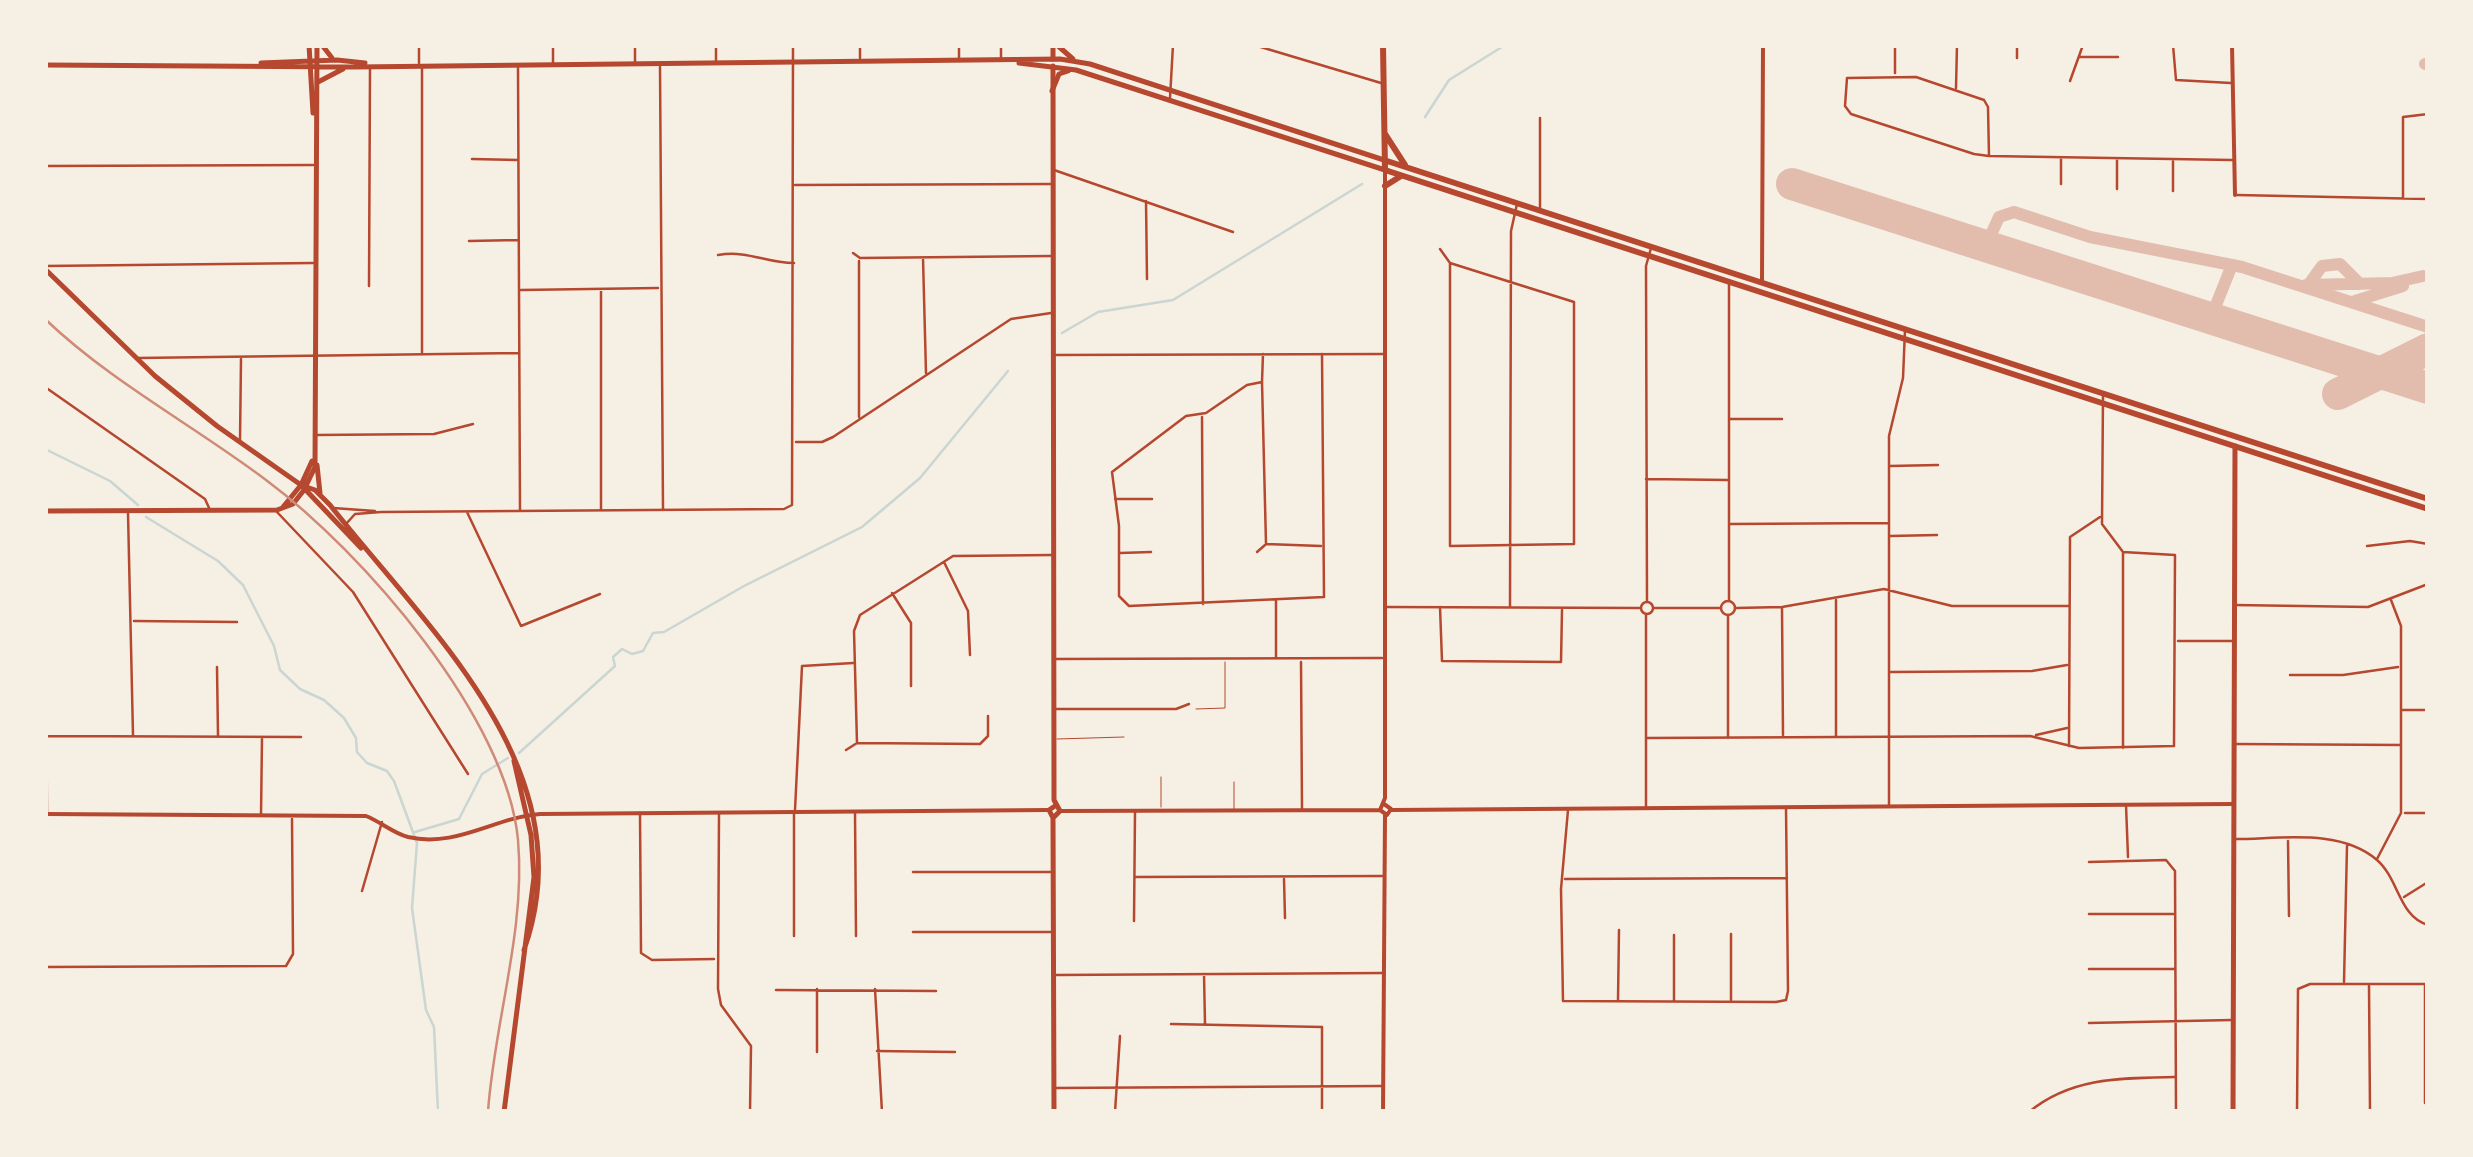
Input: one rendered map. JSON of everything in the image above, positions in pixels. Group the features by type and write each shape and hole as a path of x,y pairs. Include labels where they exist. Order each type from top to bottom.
{"highway":[{"path":"1383,45 1385,170 2103,403 2428,499"},
{"path":"1384,133 1406,167"},
{"path":"1384,160 2103,394 2428,509"},
{"path":"1385,186 1402,176"}],"main road":[{"path":"309,45 317,85 314,116"},
{"path":"320,45 313,64 314,448 320,495"},
{"path":"320,45 326,55 337,60"},
{"path":"1055,45 1075,60 1384,160"},
{"path":"1054,1112 1055,45"},
{"path":"313,64 337,60 370,64 1075,60"},
{"path":"1053,63 1385,170"},
{"path":"317,85 326,74 370,64"},
{"path":"45,65 356,67"},
{"path":"1052,91 1058,74 1076,70"},
{"path":"1366,154 1384,144"},
{"path":"45,267 136,358 240,442 320,495 478,686 514,758 530,815 539,881 524,950 504,1112"},
{"path":"2234,1112 2235,441"},
{"path":"304,487 314,448"},
{"path":"45,511 279,510 304,487 315,457"},
{"path":"304,487 364,550"}],"street":[{"path":"419,45 422,354"},
{"path":"553,45 553,64"},
{"path":"635,45 635,63"},
{"path":"716,45 716,63"},
{"path":"346,526 355,514 381,512 784,509 792,505 793,45"},
{"path":"860,45 860,62"},
{"path":"959,45 959,62"},
{"path":"1001,45 1001,62"},
{"path":"1170,100 1173,45"},
{"path":"1254,45 1383,82"},
{"path":"1762,292 1763,45"},
{"path":"1895,45 1895,76"},
{"path":"1956,45 1956,91"},
{"path":"2017,45 2017,58"},
{"path":"2070,82 2082,45"},
{"path":"2173,45 2176,80 2232,83"},
{"path":"2232,45 2232,160 2236,195 2244,199 2428,199"},
{"path":"2079,57 2118,57"},
{"path":"660,63 663,510"},
{"path":"369,286 370,64"},
{"path":"518,64 520,511"},
{"path":"1989,156 1988,107 1984,100 1916,78 1847,78 1845,106 1852,114 1989,156 2232,160"},
{"path":"2403,198 2403,117 2428,114"},
{"path":"1540,118 1540,210"},
{"path":"2060,157 2061,184"},
{"path":"2117,158 2117,189"},
{"path":"472,159 518,160"},
{"path":"2173,159 2173,191"},
{"path":"45,166 314,166"},
{"path":"1053,170 1233,232"},
{"path":"1383,1112 1385,170"},
{"path":"794,185 1053,184"},
{"path":"1146,201 1147,278"},
{"path":"1510,606 1511,280 1518,203"},
{"path":"469,241 519,240"},
{"path":"1384,607 1641,608 1647,601 1651,246"},
{"path":"1440,249 1450,262 1574,302 1574,544 1450,546 1450,262"},
{"path":"718,255 754,253 774,263 794,263"},
{"path":"852,253 860,258 1052,256"},
{"path":"860,258 860,418"},
{"path":"924,258 927,374"},
{"path":"45,267 314,263"},
{"path":"1729,282 1729,601 1736,608"},
{"path":"520,290 661,288"},
{"path":"601,289 601,510"},
{"path":"795,442 822,442 1011,319 1053,313"},
{"path":"1890,806 1890,430 1902,378 1905,329"},
{"path":"136,358 520,354"},
{"path":"1263,354 1266,544"},
{"path":"1262,382 1247,385 1202,415 1186,416 1112,472 1122,602 1129,606 1203,606 1324,597 1322,354"},
{"path":"1053,355 1384,354"},
{"path":"240,442 241,356"},
{"path":"45,387 204,499 210,511"},
{"path":"2103,394 2101,517 2123,552 2123,748"},
{"path":"1202,415 1203,606"},
{"path":"1728,420 1782,419"},
{"path":"314,435 434,434 473,424"},
{"path":"1889,466 1938,465"},
{"path":"1646,479 1728,480"},
{"path":"1114,499 1152,499"},
{"path":"332,507 381,512"},
{"path":"279,510 280,520 352,592 468,774"},
{"path":"45,511 46,814 366,816 409,837 450,841 530,815 2232,804"},
{"path":"131,512 132,736"},
{"path":"467,512 521,626 600,594"},
{"path":"2070,746 2070,537 2078,527 2101,517"},
{"path":"1729,524 1890,523"},
{"path":"1890,536 1937,536"},
{"path":"2233,605 2368,606 2392,600 2428,582 2424,567 2428,544 2410,540 2367,546"},
{"path":"1257,552 1266,544 1322,546"},
{"path":"1120,553 1152,552"},
{"path":"2030,736 2070,746 2174,746 2175,555 2123,552"},
{"path":"857,743 855,623 943,560 1054,555"},
{"path":"943,560 968,612 970,655"},
{"path":"1728,616 1736,608 1782,607 1889,590 1952,606 2068,606"},
{"path":"892,593 910,623 912,686"},
{"path":"1836,599 1836,738"},
{"path":"1276,600 1276,659"},
{"path":"2376,860 2402,813 2401,626 2392,600"},
{"path":"1647,601 1654,608"},
{"path":"1646,614 1654,608 1721,608 1729,601"},
{"path":"1440,607 1442,661 1561,662 1562,608"},
{"path":"1782,607 1783,738"},
{"path":"1641,608 1646,614 1646,807"},
{"path":"1721,608 1728,616 1728,738"},
{"path":"133,621 238,622"},
{"path":"2177,641 2232,640"},
{"path":"1054,660 1384,658"},
{"path":"1301,659 1302,810"},
{"path":"794,936 794,812 802,666 854,663"},
{"path":"1889,672 2032,671 2069,665"},
{"path":"2290,675 2343,675 2401,666"},
{"path":"217,668 218,737"},
{"path":"1054,709 1176,709 1189,704"},
{"path":"2402,710 2428,710"},
{"path":"846,750 857,743 980,744 988,736 988,716"},
{"path":"1647,738 2030,736 2068,728"},
{"path":"46,736 301,738"},
{"path":"261,817 262,738"},
{"path":"2233,744 2402,744"},
{"path":"1384,804 1391,810"},
{"path":"2126,805 2128,858"},
{"path":"1568,808 1564,1001 1730,1002 1786,1000 1786,806"},
{"path":"1134,810 1134,920"},
{"path":"718,812 716,959 721,1005 751,1046 750,1112"},
{"path":"855,812 856,936"},
{"path":"640,813 641,953 652,960 716,959"},
{"path":"2402,813 2428,813"},
{"path":"45,968 286,966 292,954 292,817"},
{"path":"362,890 382,822"},
{"path":"2233,839 2348,843 2376,860 2409,914 2428,924"},
{"path":"2288,839 2289,916"},
{"path":"2344,984 2348,843"},
{"path":"2089,862 2128,858 2173,864 2176,1112"},
{"path":"913,872 1054,872"},
{"path":"1135,876 1384,876"},
{"path":"1284,877 1284,918"},
{"path":"1564,879 1786,878"},
{"path":"2402,898 2428,882"},
{"path":"2089,914 2175,914"},
{"path":"1618,930 1618,1002"},
{"path":"913,932 1054,932"},
{"path":"1730,1002 1731,934"},
{"path":"1674,935 1674,1002"},
{"path":"2090,969 2175,969"},
{"path":"1054,975 1384,973"},
{"path":"1204,974 1205,1026"},
{"path":"2297,1112 2296,996 2303,984 2427,984 2425,1103"},
{"path":"2369,984 2370,1112"},
{"path":"817,989 817,1052"},
{"path":"875,989 875,1051 882,1112"},
{"path":"776,990 936,991"},
{"path":"2089,1023 2234,1020"},
{"path":"1170,1024 1322,1027 1322,1112"},
{"path":"1115,1112 1120,1036"},
{"path":"875,1051 955,1052"},
{"path":"2029,1112 2074,1086 2108,1078 2175,1077"},
{"path":"1054,1088 1384,1086"}],"lane":[{"path":"1196,708 1225,708 1225,659"},
{"path":"1054,739 1124,737"},
{"path":"1160,777 1160,810"},
{"path":"1234,782 1234,810"}],"waterway":[{"path":"1425,117 1449,80 1505,45"},
{"path":"1062,333 1098,312 1173,300 1362,184"},
{"path":"519,753 615,666 613,657 622,649 632,654 643,651 653,633 664,632 744,586 862,527 920,478 1008,371"},
{"path":"45,449 110,481 138,505"},
{"path":"146,517 218,561 243,585 274,646 280,670 300,689 324,700 344,718 356,738 357,752 367,763 387,771 394,781 417,843 412,908 426,1010 434,1027 438,1112"},
{"path":"415,832 459,819 482,774 508,758"}],"taxiway":[{"path":"1935,230 1982,243 1989,239 1999,217 2014,212 2090,237 2242,267 2428,327"},
{"path":"1990,237 1996,249 2038,263"},
{"path":"2309,284 2322,266 2340,264 2360,284"},
{"path":"2163,303 2212,315 2232,265"},
{"path":"2306,285 2392,283 2423,276"},
{"path":"2355,301 2403,286"},
{"path":"2217,309 2222,321 2265,336"}],"runway":[{"path":"1792,184 2428,388"},
{"path":"2338,394 2428,349"}],"railway":[{"path":"45,319 125,383 266,480 345,549 424,641 488,742 508,792 518,840 519,874 514,942 488,1112"}]}
